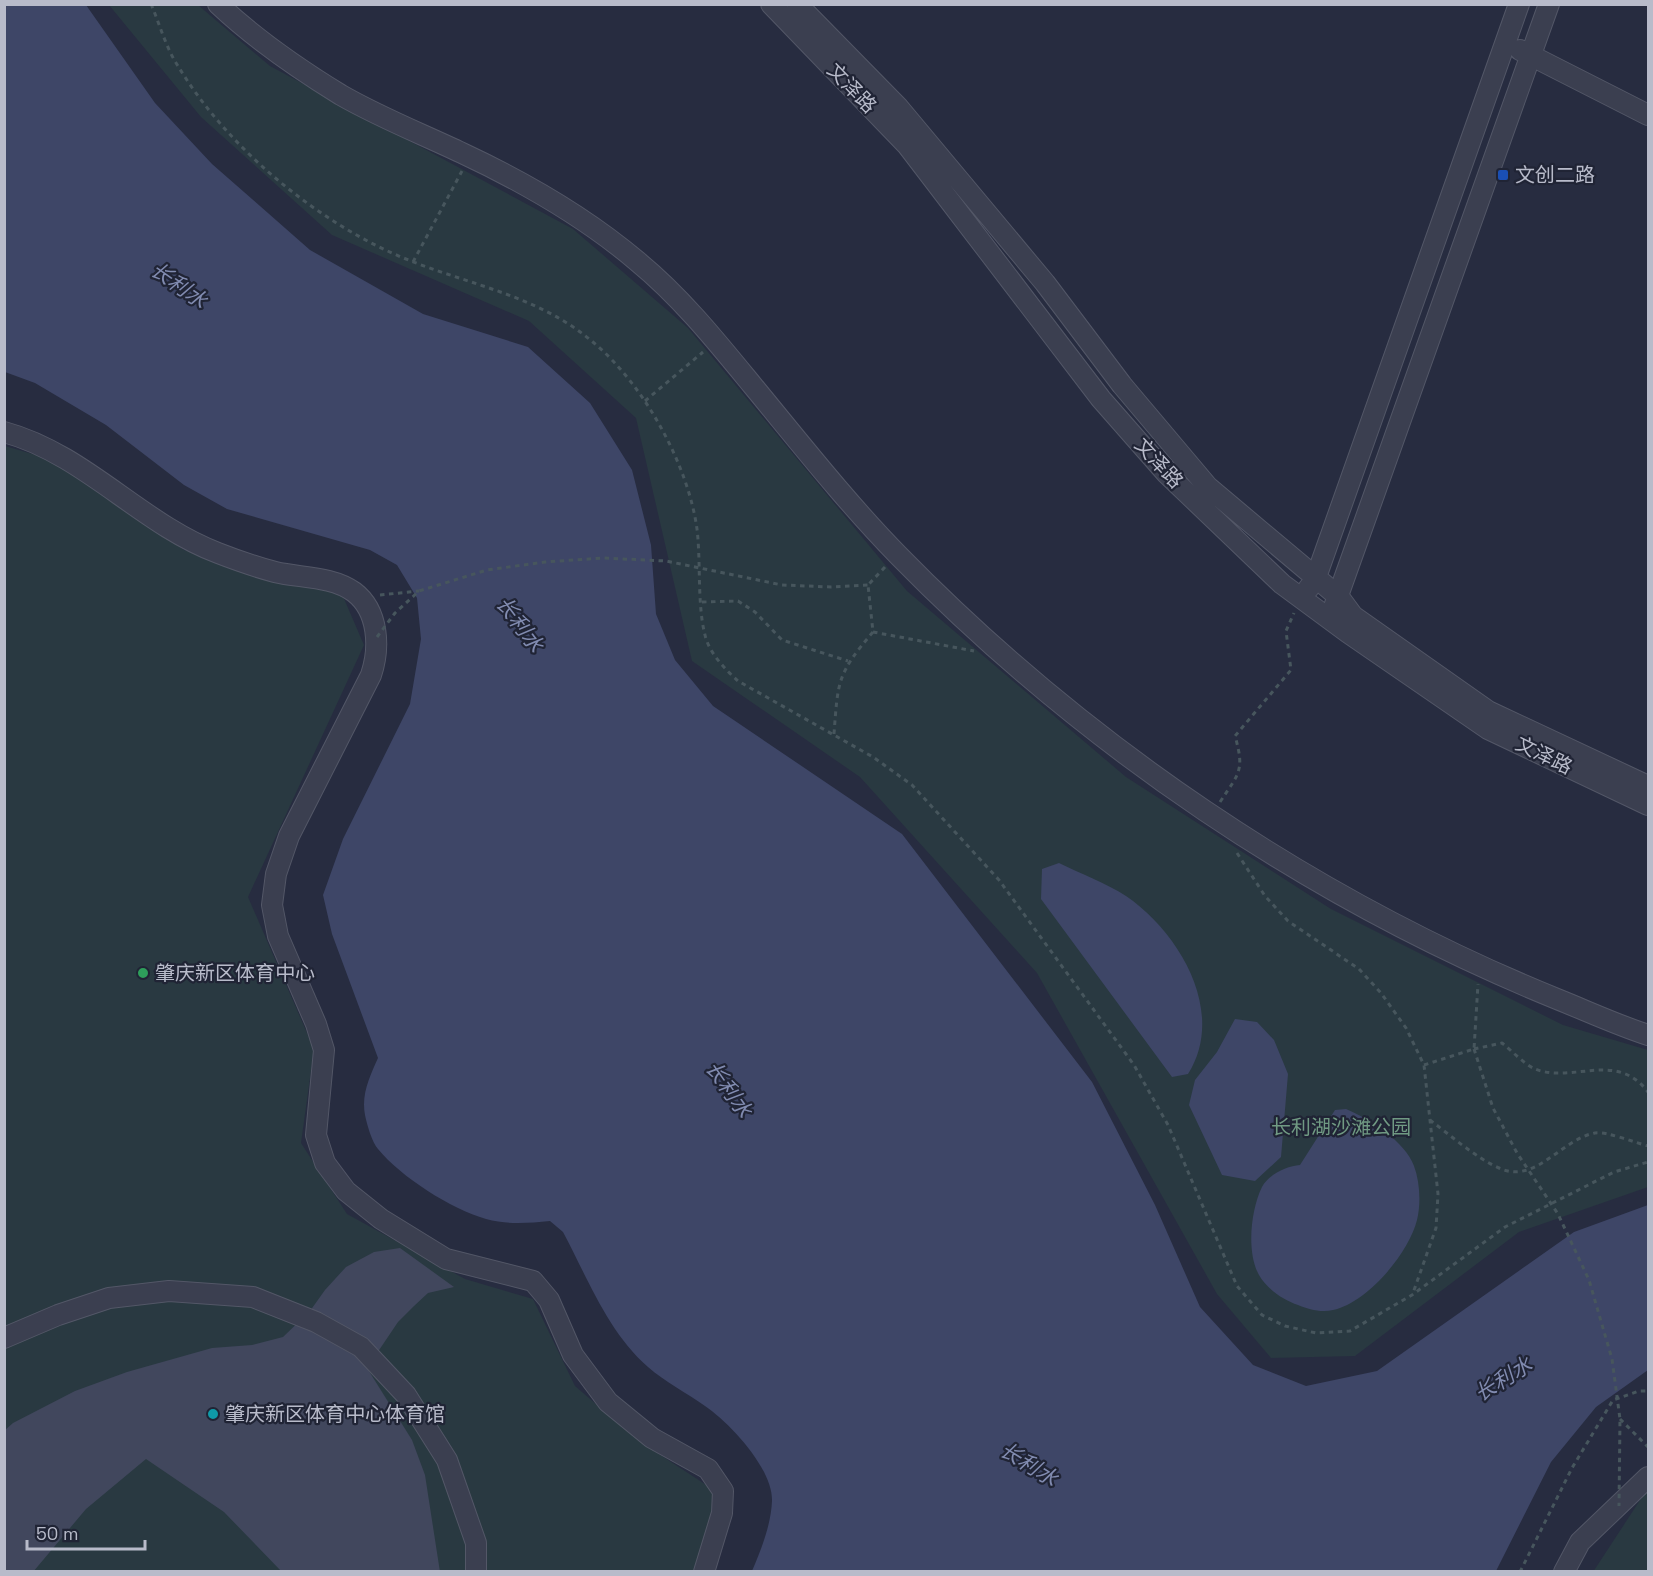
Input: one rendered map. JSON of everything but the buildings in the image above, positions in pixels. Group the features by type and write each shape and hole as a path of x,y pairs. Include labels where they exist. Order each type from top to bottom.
{"street":[{"path":"218,4 251,34 343,96 470,156 576,215 639,262 699,321 898,554 1007,658 1117,749 1212,813 1346,897 1479,967 1648,1035"},
{"name":"文泽路","path":"771,4 907,145 1101,399 1144,449 1273,576 1328,618 1488,729 1648,805"},
{"name":"文泽路","path":"796,4 898,107 1045,283 1122,385 1208,487 1315,580 1339,597 1353,616 1488,711 1648,786"},
{"path":"1302,598 1315,580 1519,4"},
{"path":"1328,618 1339,597 1549,4"},
{"path":"1505,42 1648,115"},
{"path":"4,432 26,438 59,454 167,528 216,553 274,572 338,583 354,592 370,610 376,637 377,657 371,675 289,836 276,874 272,905 278,936 316,1024 324,1050 316,1135 325,1163 346,1191 381,1219 446,1259 533,1281 549,1300 573,1355 608,1401 652,1438 708,1469 723,1491 722,1513 704,1572"},
{"path":"4,1338 58,1315 110,1298 169,1291 253,1297 316,1322 361,1347 406,1395 447,1460 476,1543 476,1572"},
{"path":"1564,1572 1580,1542 1648,1477"}],"path":[{"path":"151,4 177,66 214,116 240,144 286,186 341,227 413,262 515,296 556,316 594,343 618,366 645,400 663,433 684,481 696,528 705,636 721,664 738,681 873,757 912,785 1005,890 1134,1065 1168,1125 1237,1286 1262,1315 1285,1326 1316,1333 1350,1331 1412,1295 1505,1227 1614,1172 1648,1162"},
{"path":"413,262 470,156"},
{"path":"645,400 716,341"},
{"path":"354,592 385,596 419,591 487,570 545,561 603,558 666,561 782,585 831,587 868,585 898,554"},
{"path":"834,734 838,685 848,661 873,632 868,585"},
{"path":"376,637 395,613 419,591"},
{"path":"1212,813 1240,768 1242,761 1235,736 1292,670 1286,631 1302,598"},
{"path":"702,602 738,601 755,612 782,640 848,661"},
{"path":"873,632 1007,658"},
{"path":"1236,851 1265,896 1288,921 1359,969 1381,993 1406,1028 1424,1065 1438,1194 1436,1228 1412,1295"},
{"path":"1479,967 1474,1049 1492,1108 1517,1153 1558,1214 1589,1280 1612,1359 1620,1419 1619,1506"},
{"path":"1424,1065 1474,1049 1502,1043 1534,1068 1560,1073 1605,1068 1628,1076 1648,1092"},
{"path":"1430,1120 1499,1168 1521,1173 1548,1160 1574,1140 1596,1132 1648,1146"},
{"path":"1521,1571 1572,1468 1613,1400 1639,1391 1648,1391"},
{"path":"1620,1419 1648,1446"}],"green space":[{"name":"长利湖沙滩公园","path":"109,5 198,5 270,66 573,229 688,328 907,591 1126,777 1331,909 1563,1025 1648,1050 1648,1187 1519,1232 1355,1356 1271,1358 1217,1294 1037,973 860,777 692,661 636,418 529,321 332,235 201,117"},
{"name":"肇庆新区体育中心","path":"5,446 53,460 184,550 342,594 364,645 248,897 314,1049 301,1143 347,1214 465,1279 533,1299 575,1386 639,1441 717,1492 695,1571 5,1571"},
{"path":"1648,1489 1648,1571 1593,1572 1646,1491"}],"water":[{"name":"长利水","path":"4,5 86,5 155,103 212,164 310,250 423,314 528,347 590,403 632,470 651,545 656,614 675,660 713,706 902,834 1092,1082 1155,1205 1200,1307 1253,1365 1306,1386 1377,1371 1574,1232 1648,1205 1648,1370 1596,1407 1551,1462 1496,1571 752,1571 765,1537 772,1501 770,1488 758,1461 737,1435 715,1414 648,1367 621,1338 600,1304 563,1232 550,1221 502,1222 486,1219 458,1208 413,1181 388,1160 378,1149 370,1133 364,1100 367,1085 378,1058 332,934 323,895 343,839 410,704 421,639 417,598 397,565 370,550 227,509 184,485 106,425 35,383 5,372"},
{"path":"1059,863 1126,896 1164,930 1179,952 1192,975 1199,1000 1202,1025 1199,1050 1188,1074 1172,1077 1041,899 1042,869"},
{"path":"1235,1019 1257,1022 1274,1040 1288,1074 1281,1157 1255,1181 1222,1175 1189,1105 1195,1080 1217,1052"},
{"path":"1346,1109 1385,1132 1403,1148 1414,1166 1418,1179 1419,1207 1417,1220 1405,1247 1385,1275 1359,1298 1333,1310 1319,1311 1287,1300 1262,1280 1252,1255 1253,1218 1258,1196 1265,1182 1279,1172 1300,1165 1335,1110"}],"place":[{"name":"文创二路","path":"1503,175"},
{"name":"肇庆新区体育中心","path":"143,973"},
{"name":"肇庆新区体育中心体育馆","path":"213,1414"}]}
